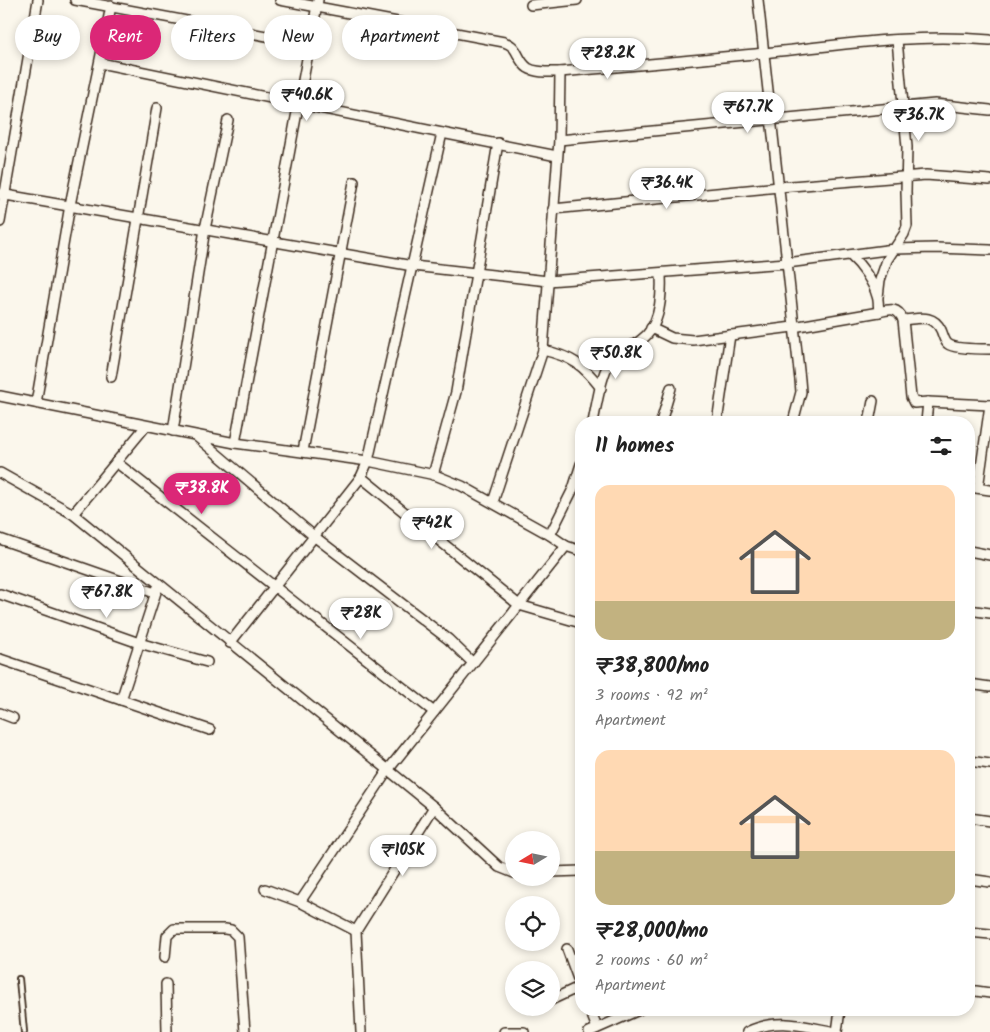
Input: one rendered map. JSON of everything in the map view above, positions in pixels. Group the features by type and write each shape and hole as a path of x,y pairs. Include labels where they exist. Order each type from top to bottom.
{"street":[{"path":"0,222 2,194 38,0"},
{"path":"75,0 264,35"},
{"path":"280,0 318,4 504,42 511,44 528,68 540,71 560,72 764,53 868,41 953,37 990,40"},
{"path":"531,5 577,0"},
{"path":"758,0 801,392 795,416"},
{"path":"36,403 70,205 111,6"},
{"path":"879,312 880,280 887,260 907,226 906,177 908,147 897,40"},
{"path":"235,443 306,60"},
{"path":"100,63 557,156"},
{"path":"493,502 543,350 552,209 559,140 560,72"},
{"path":"559,140 935,104 990,110"},
{"path":"111,377 157,108"},
{"path":"173,431 205,229 228,120"},
{"path":"230,642 361,477 368,461 442,133"},
{"path":"433,475 456,392 498,144"},
{"path":"552,209 779,186 926,175 990,180"},
{"path":"302,451 354,182"},
{"path":"2,194 413,266 548,281 787,263 894,249 990,250"},
{"path":"850,255 858,262 878,297"},
{"path":"594,416 609,362 642,340 651,328 662,295 661,273"},
{"path":"651,328 672,338 693,340 793,327 890,309 896,310 901,314 903,320 912,401 914,403 928,402 990,406 975,478"},
{"path":"903,320 926,318 934,320 948,344 953,347 990,349"},
{"path":"718,416 730,335"},
{"path":"543,350 560,354 579,363 601,388"},
{"path":"663,416 671,388"},
{"path":"0,406 4,397 235,443 368,461 433,475 462,486 493,502 566,546 575,549"},
{"path":"870,416 873,401"},
{"path":"927,416 928,402"},
{"path":"72,514 146,426"},
{"path":"194,435 315,537 448,640 473,663"},
{"path":"116,462 434,712"},
{"path":"0,473 72,514 434,807 499,867 505,869"},
{"path":"361,477 519,605 575,621"},
{"path":"550,535 575,484"},
{"path":"975,488 990,490"},
{"path":"0,539 155,593"},
{"path":"300,902 388,770 566,546"},
{"path":"975,552 990,554"},
{"path":"121,700 158,584"},
{"path":"0,594 139,643 208,662"},
{"path":"975,611 990,613"},
{"path":"0,659 210,730"},
{"path":"975,685 990,687"},
{"path":"0,713 13,718"},
{"path":"975,762 990,764"},
{"path":"361,1032 356,932 434,807"},
{"path":"975,819 990,821"},
{"path":"560,872 575,871"},
{"path":"975,880 990,882"},
{"path":"265,889 300,902 356,932"},
{"path":"165,957 167,936 174,929 231,930 238,937 245,1032"},
{"path":"975,933 990,934"},
{"path":"567,950 575,971"},
{"path":"166,984 167,1032"},
{"path":"560,996 575,989"},
{"path":"975,991 990,993"},
{"path":"591,1016 593,1030 625,1016"},
{"path":"747,1032 760,1026 785,1023 836,1032 839,1016"},
{"path":"504,1032 524,1032"}],"lane":[{"path":"19,979 24,1032"}]}
